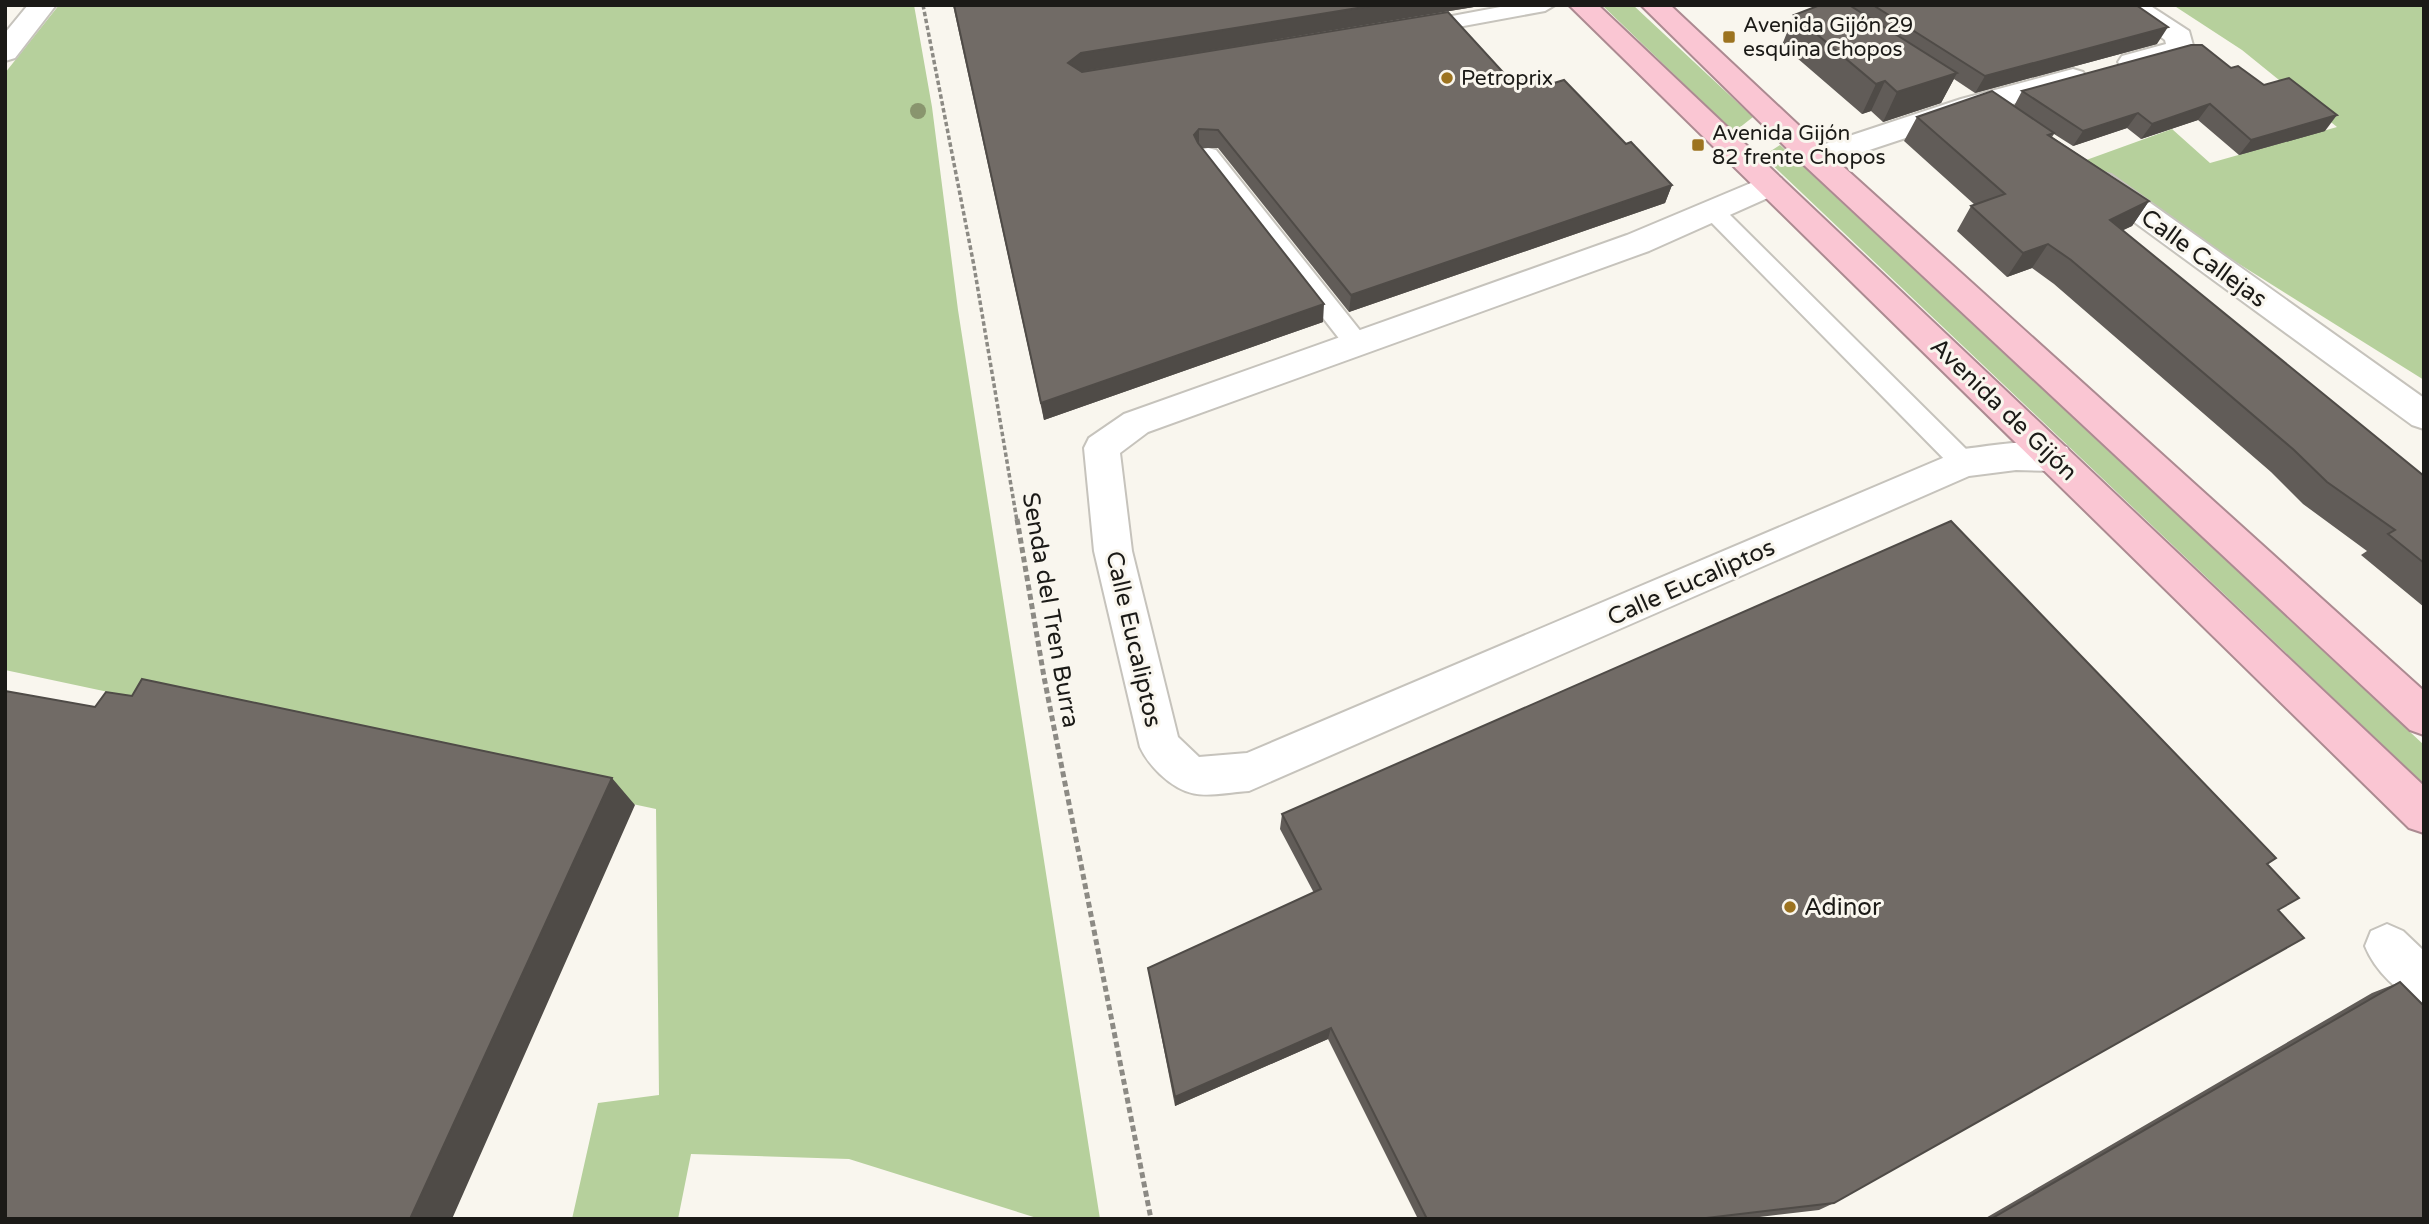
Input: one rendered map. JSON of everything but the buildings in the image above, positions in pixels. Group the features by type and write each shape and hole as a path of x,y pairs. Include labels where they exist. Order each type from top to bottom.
{"highway":[{"name":"Avenida de Gijón","path":"1582,5 2424,814"},
{"path":"1654,5 1815,158 2424,717"}],"street":[{"path":"5,52 43,5"},
{"path":"1815,158 1977,104 2180,49 2179,37 2130,5"},
{"path":"1938,85 2012,123"},
{"name":"Calle Callejas","path":"2073,164 2424,416"},
{"name":"Calle Eucaliptos","path":"1770,185 1637,243 1136,423 1102,448 1113,551 1160,747 1191,776 1249,772 1964,463 2016,456 2054,457"},
{"path":"2387,946 2424,982"}],"lane":[{"path":"1395,32 1545,5"},
{"path":"1208,155 1357,344"},
{"path":"1713,210 1964,463"}],"path":[{"name":"Senda del Tren Burra","path":"923,5 974,266 1044,677 1151,1219"}],"green space":[{"path":"59,5 914,5 932,107 958,310 1100,1219 1040,1219 849,1159 691,1154 678,1219 572,1219 598,1103 659,1095 656,809 5,670 5,73"},
{"path":"1602,5 1633,5 1753,117 1734,132"},
{"path":"2173,5 2424,5 2424,380 2078,163 2172,129 2210,163 2337,127 2242,50"},
{"path":"1780,145 2424,745 2424,784 1763,156"}],"place":[{"name":"Avenida Gijón 29 esquina Chopos","path":"1729,37"},
{"name":"Petroprix","path":"1447,78"},
{"name":"Avenida Gijón 82 frente Chopos","path":"1698,145"},
{"name":"Adinor","path":"1790,907"}]}
